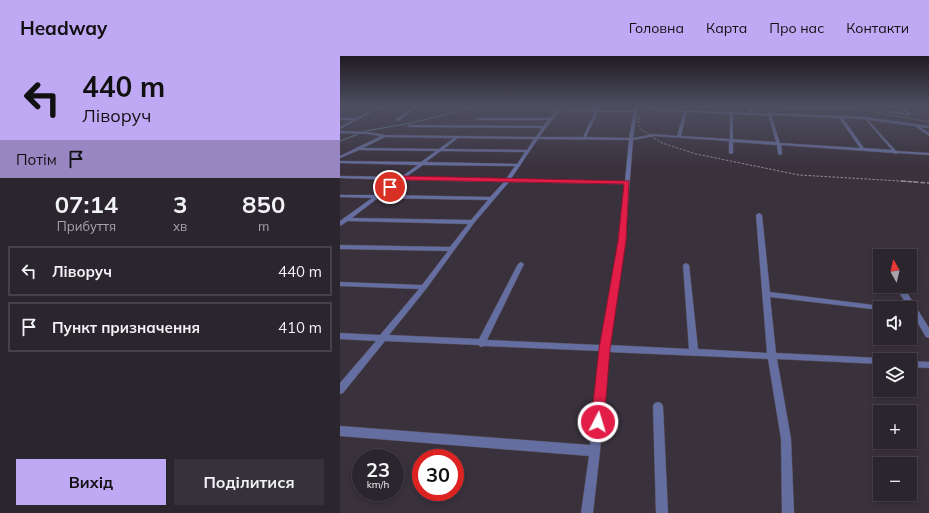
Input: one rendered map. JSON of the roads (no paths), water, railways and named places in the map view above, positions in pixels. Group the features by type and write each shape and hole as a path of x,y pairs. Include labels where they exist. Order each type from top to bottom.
{"street":[{"path":"340,390 424,287 472,222 508,180 544,127"},
{"path":"584,139 589,127"},
{"path":"587,513 595,451 604,349 622,241 633,127"},
{"path":"679,136 681,127"},
{"path":"731,153 732,127"},
{"path":"773,127 779,145 780,154"},
{"path":"847,127 863,150"},
{"path":"874,127 896,152"},
{"path":"920,127 929,135"},
{"path":"340,132 368,133 384,136 536,139 631,139 654,135 779,145 929,154"},
{"path":"340,157 384,136"},
{"path":"340,224 456,138"},
{"path":"358,148 528,151"},
{"path":"340,162 423,162 518,165"},
{"path":"340,177 627,182"},
{"path":"340,196 491,199"},
{"path":"759,215 772,356 786,439 788,513"},
{"path":"340,219 472,222"},
{"path":"340,247 453,249"},
{"path":"481,344 521,264"},
{"path":"686,265 694,352"},
{"path":"340,284 424,287"},
{"path":"766,294 873,307"},
{"path":"917,318 929,335"},
{"path":"340,336 481,344 873,361"},
{"path":"917,364 929,365"},
{"path":"658,406 662,513"},
{"path":"340,431 595,451"}],"waterway":[{"path":"340,141 366,131 387,127"}],"railway":[{"path":"640,127 662,143 696,154 799,175 905,181"},
{"path":"901,181 905,181"},
{"path":"905,181 917,182"},
{"path":"905,181 929,183"}]}
